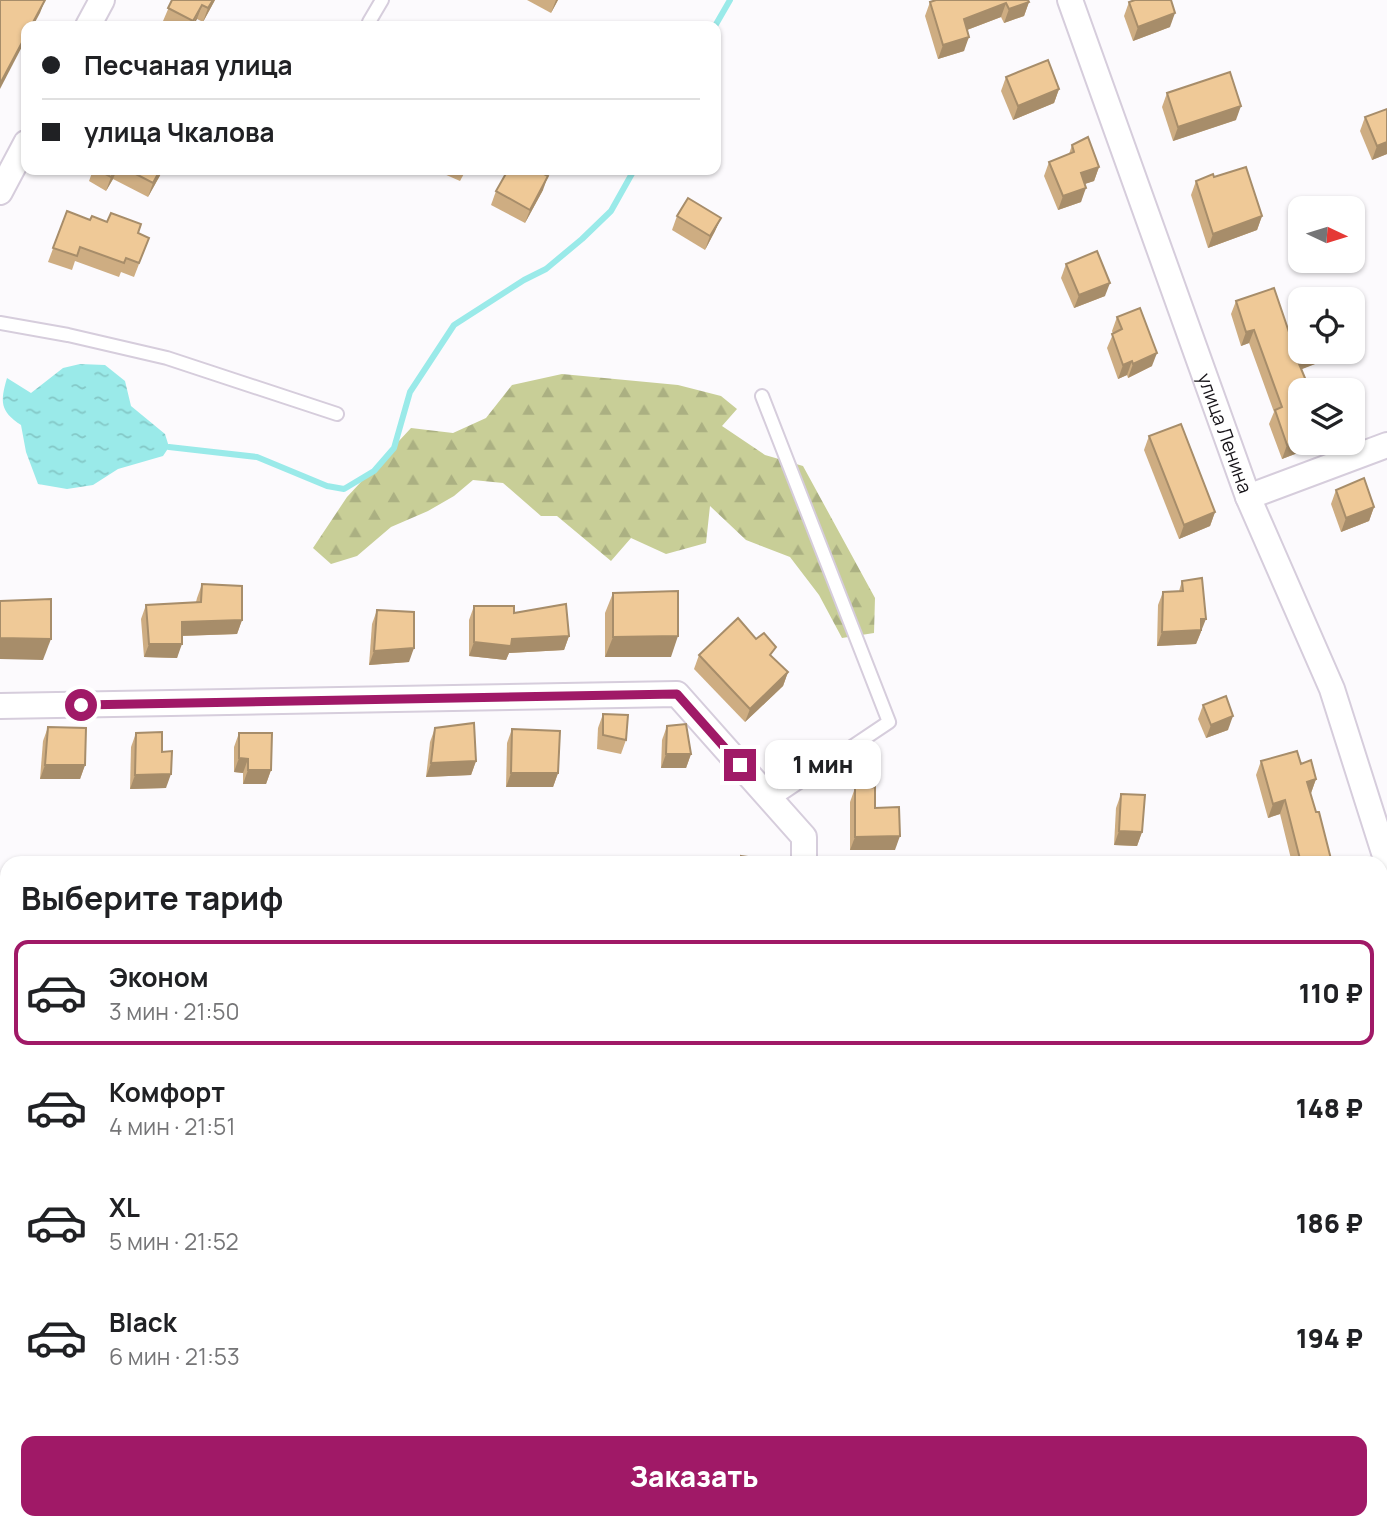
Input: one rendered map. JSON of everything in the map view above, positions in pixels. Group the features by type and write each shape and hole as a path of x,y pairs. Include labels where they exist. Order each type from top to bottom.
{"street":[{"path":"91,21 102,0"},
{"name":"улица Ленина","path":"1070,0 1248,497 1332,690 1385,856"},
{"path":"0,192 21,152"},
{"path":"1248,497 1387,445"},
{"path":"0,706 677,694 804,837 804,856"}],"lane":[{"path":"370,21 382,0"},
{"path":"0,323 68,335 167,358 337,414"},
{"path":"762,396 889,722 772,801"}],"green space":[{"path":"562,374 678,385 721,396 737,409 722,426 765,455 803,466 875,598 874,633 842,638 819,595 790,557 746,540 710,506 706,543 666,554 631,538 611,561 557,516 541,516 503,483 473,480 454,496 428,511 391,527 357,556 331,564 313,548 347,497 411,428 453,433 486,418 512,385"}],"water":[{"path":"80,364 105,365 125,381 131,406 165,434 169,447 163,456 118,469 93,485 67,489 38,484 26,452 21,425 5,410 3,394 7,378 31,393 63,368"}],"building":[{"path":"0,0 45,0 34,21 21,21 21,44 0,84"},
{"path":"172,0 213,0 208,8 202,5 193,21 168,8"},
{"path":"1171,0 1175,13 1138,27 1129,2"},
{"path":"930,2 1029,2 1009,9 1006,3 964,19 969,37 943,45"},
{"path":"1048,60 1059,89 1018,106 1006,77"},
{"path":"1230,72 1241,106 1178,127 1167,93"},
{"path":"1387,109 1387,142 1377,146 1365,117"},
{"path":"1088,137 1099,167 1081,173 1086,188 1063,196 1049,162 1074,152 1072,145"},
{"path":"1246,167 1262,216 1213,234 1196,181 1213,174 1214,177"},
{"path":"138,175 157,175 153,183"},
{"path":"505,175 548,176 530,210 496,191"},
{"path":"688,198 721,218 710,236 677,216"},
{"path":"67,211 90,220 92,216 107,222 111,213 141,224 138,233 149,238 139,263 126,258 124,263 80,247 77,256 53,248"},
{"path":"1097,251 1110,283 1079,295 1066,264"},
{"path":"1274,288 1288,329 1288,364 1299,364 1305,378 1288,378 1287,445 1275,410 1282,407 1254,330 1246,332 1236,301"},
{"path":"1140,308 1157,353 1133,364 1132,361 1123,365 1112,334 1122,329 1117,317"},
{"path":"1181,424 1215,512 1184,525 1149,436"},
{"path":"1364,478 1374,507 1346,518 1336,490"},
{"path":"1202,578 1206,619 1201,619 1201,630 1162,632 1163,592 1183,591 1182,581"},
{"path":"202,584 242,586 242,620 182,622 182,644 149,644 146,605 201,602"},
{"path":"678,591 678,636 613,637 613,593"},
{"path":"51,599 51,639 0,638 0,601"},
{"path":"566,604 569,636 512,639 511,646 474,642 474,606 514,606 514,613"},
{"path":"377,610 414,612 414,648 374,651"},
{"path":"738,618 756,639 764,633 776,647 770,655 788,672 750,709 699,655"},
{"path":"1226,696 1233,716 1211,725 1203,705"},
{"path":"603,714 628,715 626,740 603,735"},
{"path":"474,723 476,761 431,763 435,728"},
{"path":"686,724 691,754 666,754 667,726"},
{"path":"48,727 86,728 85,765 45,765"},
{"path":"512,729 560,731 558,773 511,773"},
{"path":"162,732 162,752 172,751 171,774 135,775 136,733"},
{"path":"239,733 272,733 271,770 248,770 248,759 239,758"},
{"path":"1297,751 1301,764 1311,760 1316,779 1307,782 1316,812 1319,812 1330,856 1299,856 1285,800 1273,804 1261,761"},
{"path":"875,787 875,808 899,807 900,836 855,837 855,788"},
{"path":"1121,794 1145,795 1142,832 1119,831"}],"waterway":[{"path":"718,21 730,0"},
{"path":"169,447 257,457 327,486 344,489 374,471 394,448 410,392 454,325 546,269 582,239 611,211 631,175"}],"route":[{"path":"81,705 677,694 740,765"}]}
